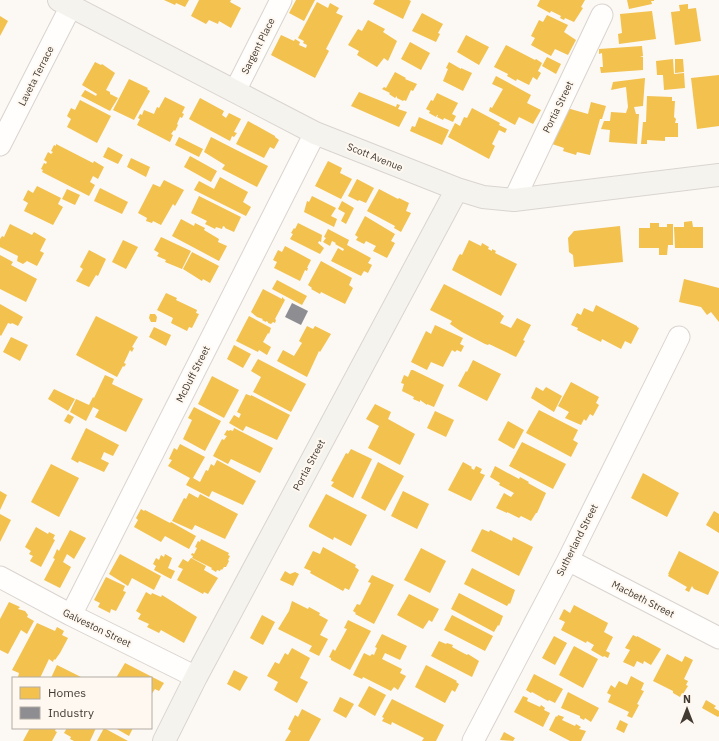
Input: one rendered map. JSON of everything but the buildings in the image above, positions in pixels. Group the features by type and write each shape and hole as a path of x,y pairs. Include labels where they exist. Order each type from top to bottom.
{"street":[{"name":"Sargent Place","path":"235,91 281,0"},
{"name":"Scott Avenue","path":"65,3 315,133 457,189 483,197 514,200 719,175"},
{"name":"Laveta Terrace","path":"0,145 65,3"},
{"name":"Portia Street","path":"514,200 602,15"},
{"name":"McDuff Street","path":"70,615 315,133"},
{"name":"Portia Street","path":"164,741 196,676 457,189"},
{"name":"Sutherland Street","path":"473,741 568,560 679,338"},
{"name":"Macbeth Street","path":"568,560 719,638"},
{"name":"Galveston Street","path":"0,577 70,615 196,676"}]}
